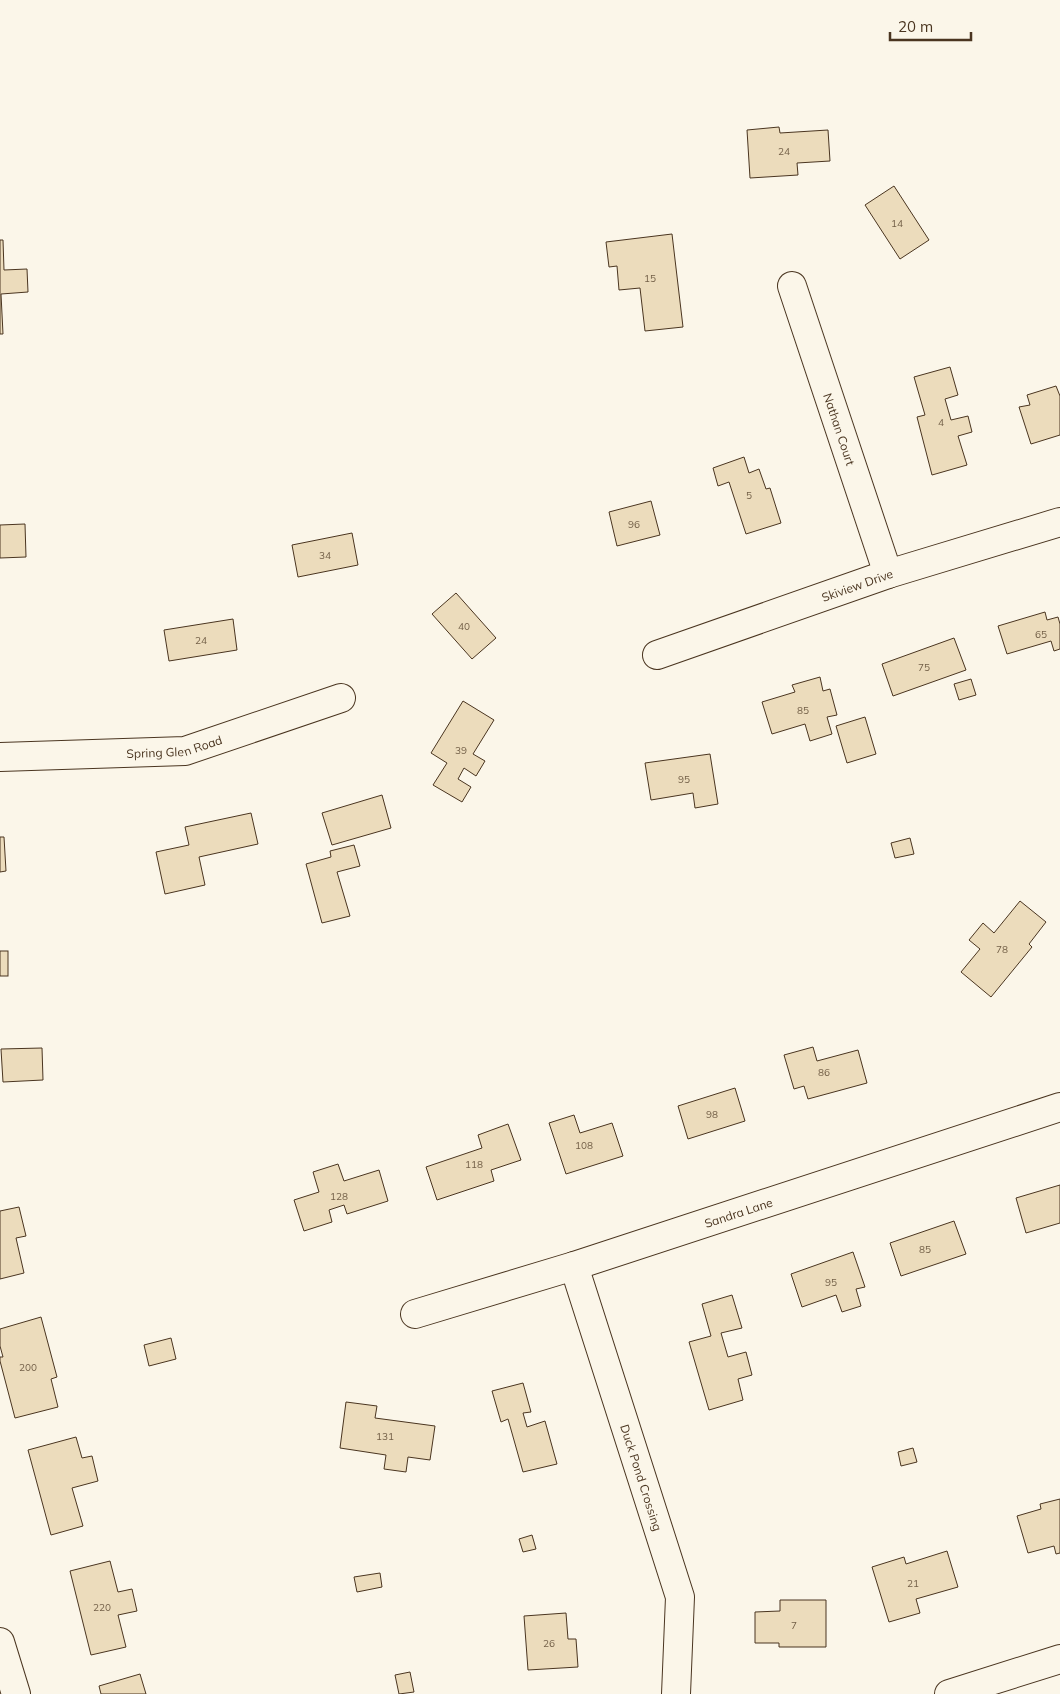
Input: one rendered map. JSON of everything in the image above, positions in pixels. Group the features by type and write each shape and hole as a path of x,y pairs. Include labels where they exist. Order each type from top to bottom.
{"street":[{"name":"Nathan Court","path":"792,286 888,574"},
{"name":"Skiview Drive","path":"657,655 888,574 1060,522"},
{"name":"Spring Glen Road","path":"0,757 185,751 340,698"},
{"name":"Sandra Lane","path":"415,1314 574,1266 1060,1107"},
{"name":"Duck Pond Crossing","path":"574,1266 680,1597 676,1694"},
{"path":"0,1642 16,1694"},
{"path":"949,1694 1060,1659"}],"building":[{"path":"779,127 780,133 828,130 830,161 797,163 798,175 750,178 747,130"},
{"path":"894,186 929,240 900,259 865,205"},
{"path":"672,234 683,327 645,331 640,288 619,290 617,266 609,267 606,242"},
{"path":"0,240 3,240 4,270 27,269 28,292 1,294 3,334 0,334"},
{"path":"950,367 958,395 945,399 951,420 968,416 972,432 958,436 967,465 932,475 917,417 925,415 914,377"},
{"path":"1056,386 1060,396 1060,435 1031,444 1019,407 1030,405 1027,395"},
{"path":"744,457 749,473 759,469 766,489 770,488 781,523 746,534 729,482 718,486 713,468"},
{"path":"651,501 660,535 617,546 609,512"},
{"path":"25,524 26,557 0,558 0,525"},
{"path":"352,533 358,565 298,577 292,545"},
{"path":"456,593 496,638 472,659 432,614"},
{"path":"1045,612 1047,620 1058,617 1060,624 1060,649 1054,651 1051,641 1007,654 998,626"},
{"path":"233,619 237,650 169,661 164,630"},
{"path":"954,638 966,670 893,696 882,664"},
{"path":"820,677 823,691 830,689 837,715 827,717 832,734 810,741 805,724 772,734 762,702 795,692 792,685"},
{"path":"971,679 976,695 959,700 954,684"},
{"path":"463,701 494,720 473,754 485,761 476,776 464,768 458,779 471,787 462,802 433,785 447,763 431,753"},
{"path":"865,717 876,754 847,763 836,726"},
{"path":"710,754 718,804 695,808 693,793 651,800 645,763"},
{"path":"382,795 391,828 332,845 322,813"},
{"path":"251,813 258,844 199,857 205,885 165,894 156,852 189,845 185,827"},
{"path":"0,837 4,837 6,871 0,872"},
{"path":"910,838 914,854 895,858 891,843"},
{"path":"354,845 360,866 337,872 350,916 322,923 306,864 331,857 330,851"},
{"path":"1020,901 1046,922 1029,944 1032,947 991,997 961,972 980,949 969,940 983,923 994,933"},
{"path":"0,951 8,951 8,976 0,976"},
{"path":"813,1047 817,1061 858,1050 867,1083 808,1099 804,1086 794,1089 784,1055"},
{"path":"42,1048 43,1080 3,1082 1,1049"},
{"path":"735,1088 745,1121 688,1139 678,1106"},
{"path":"574,1115 580,1133 612,1123 623,1156 566,1174 549,1123"},
{"path":"508,1124 521,1160 491,1170 494,1181 437,1200 426,1167 482,1148 478,1135"},
{"path":"338,1164 344,1181 379,1170 388,1201 347,1214 344,1205 329,1210 332,1222 304,1231 294,1200 319,1192 313,1172"},
{"path":"1060,1185 1060,1223 1026,1233 1016,1198"},
{"path":"19,1207 26,1236 16,1238 24,1273 0,1279 0,1211"},
{"path":"954,1221 966,1254 901,1276 890,1243"},
{"path":"853,1252 865,1287 856,1289 861,1306 842,1312 836,1295 802,1307 791,1274"},
{"path":"732,1295 742,1328 721,1333 728,1357 746,1352 752,1375 738,1379 743,1400 709,1410 689,1342 711,1336 702,1304"},
{"path":"41,1317 57,1377 51,1379 58,1407 15,1418 0,1361 0,1357 3,1357 0,1346 0,1329"},
{"path":"171,1338 176,1359 149,1366 144,1345"},
{"path":"523,1383 531,1412 523,1413 527,1427 545,1421 557,1464 523,1472 508,1419 501,1422 492,1391"},
{"path":"346,1402 377,1406 375,1418 435,1426 430,1460 408,1457 406,1472 384,1469 386,1455 340,1448"},
{"path":"76,1437 82,1458 92,1456 98,1481 72,1488 83,1526 51,1535 28,1450"},
{"path":"913,1448 917,1462 901,1466 898,1452"},
{"path":"1060,1499 1060,1553 1056,1554 1054,1546 1028,1553 1017,1516 1041,1509 1040,1504"},
{"path":"532,1535 536,1549 523,1552 519,1539"},
{"path":"947,1551 958,1587 916,1599 920,1613 889,1622 872,1567 904,1557 906,1564"},
{"path":"110,1561 118,1592 132,1589 137,1611 118,1615 126,1647 91,1655 70,1571"},
{"path":"380,1573 382,1587 357,1592 354,1577"},
{"path":"780,1600 826,1600 826,1647 779,1647 779,1643 755,1643 755,1612 780,1611"},
{"path":"566,1613 568,1639 576,1639 578,1667 528,1670 524,1616"},
{"path":"410,1672 414,1692 399,1694 395,1675"},
{"path":"140,1674 146,1694 101,1694 99,1686"}]}
